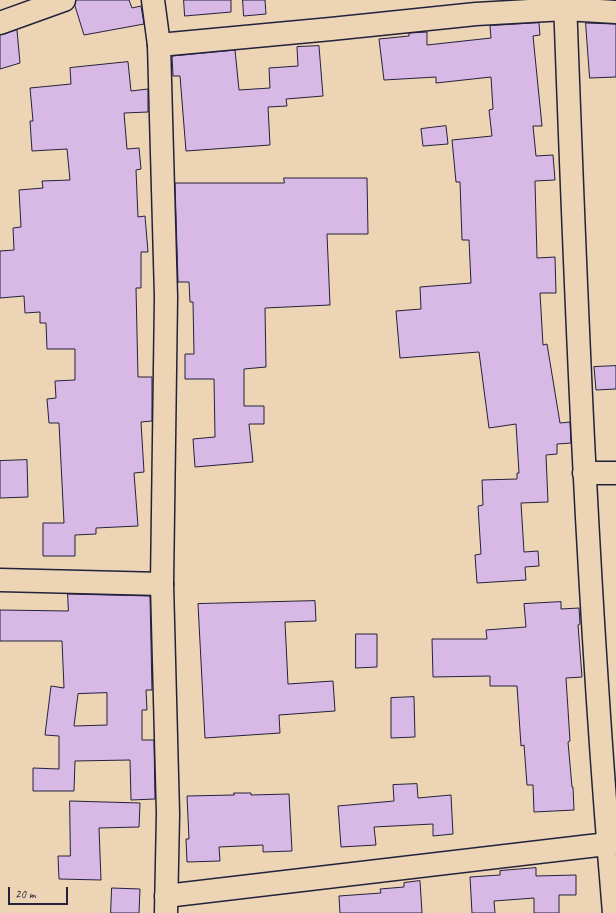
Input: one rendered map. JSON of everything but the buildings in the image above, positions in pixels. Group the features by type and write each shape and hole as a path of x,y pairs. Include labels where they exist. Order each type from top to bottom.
{"street":[{"path":"0,23 64,0"},
{"path":"153,0 159,45 166,297 162,584 168,814 166,904 612,843"},
{"path":"159,45 565,5 616,12"},
{"path":"565,5 584,473 612,843 614,913"},
{"path":"584,473 616,473"},
{"path":"0,580 162,584"}]}
